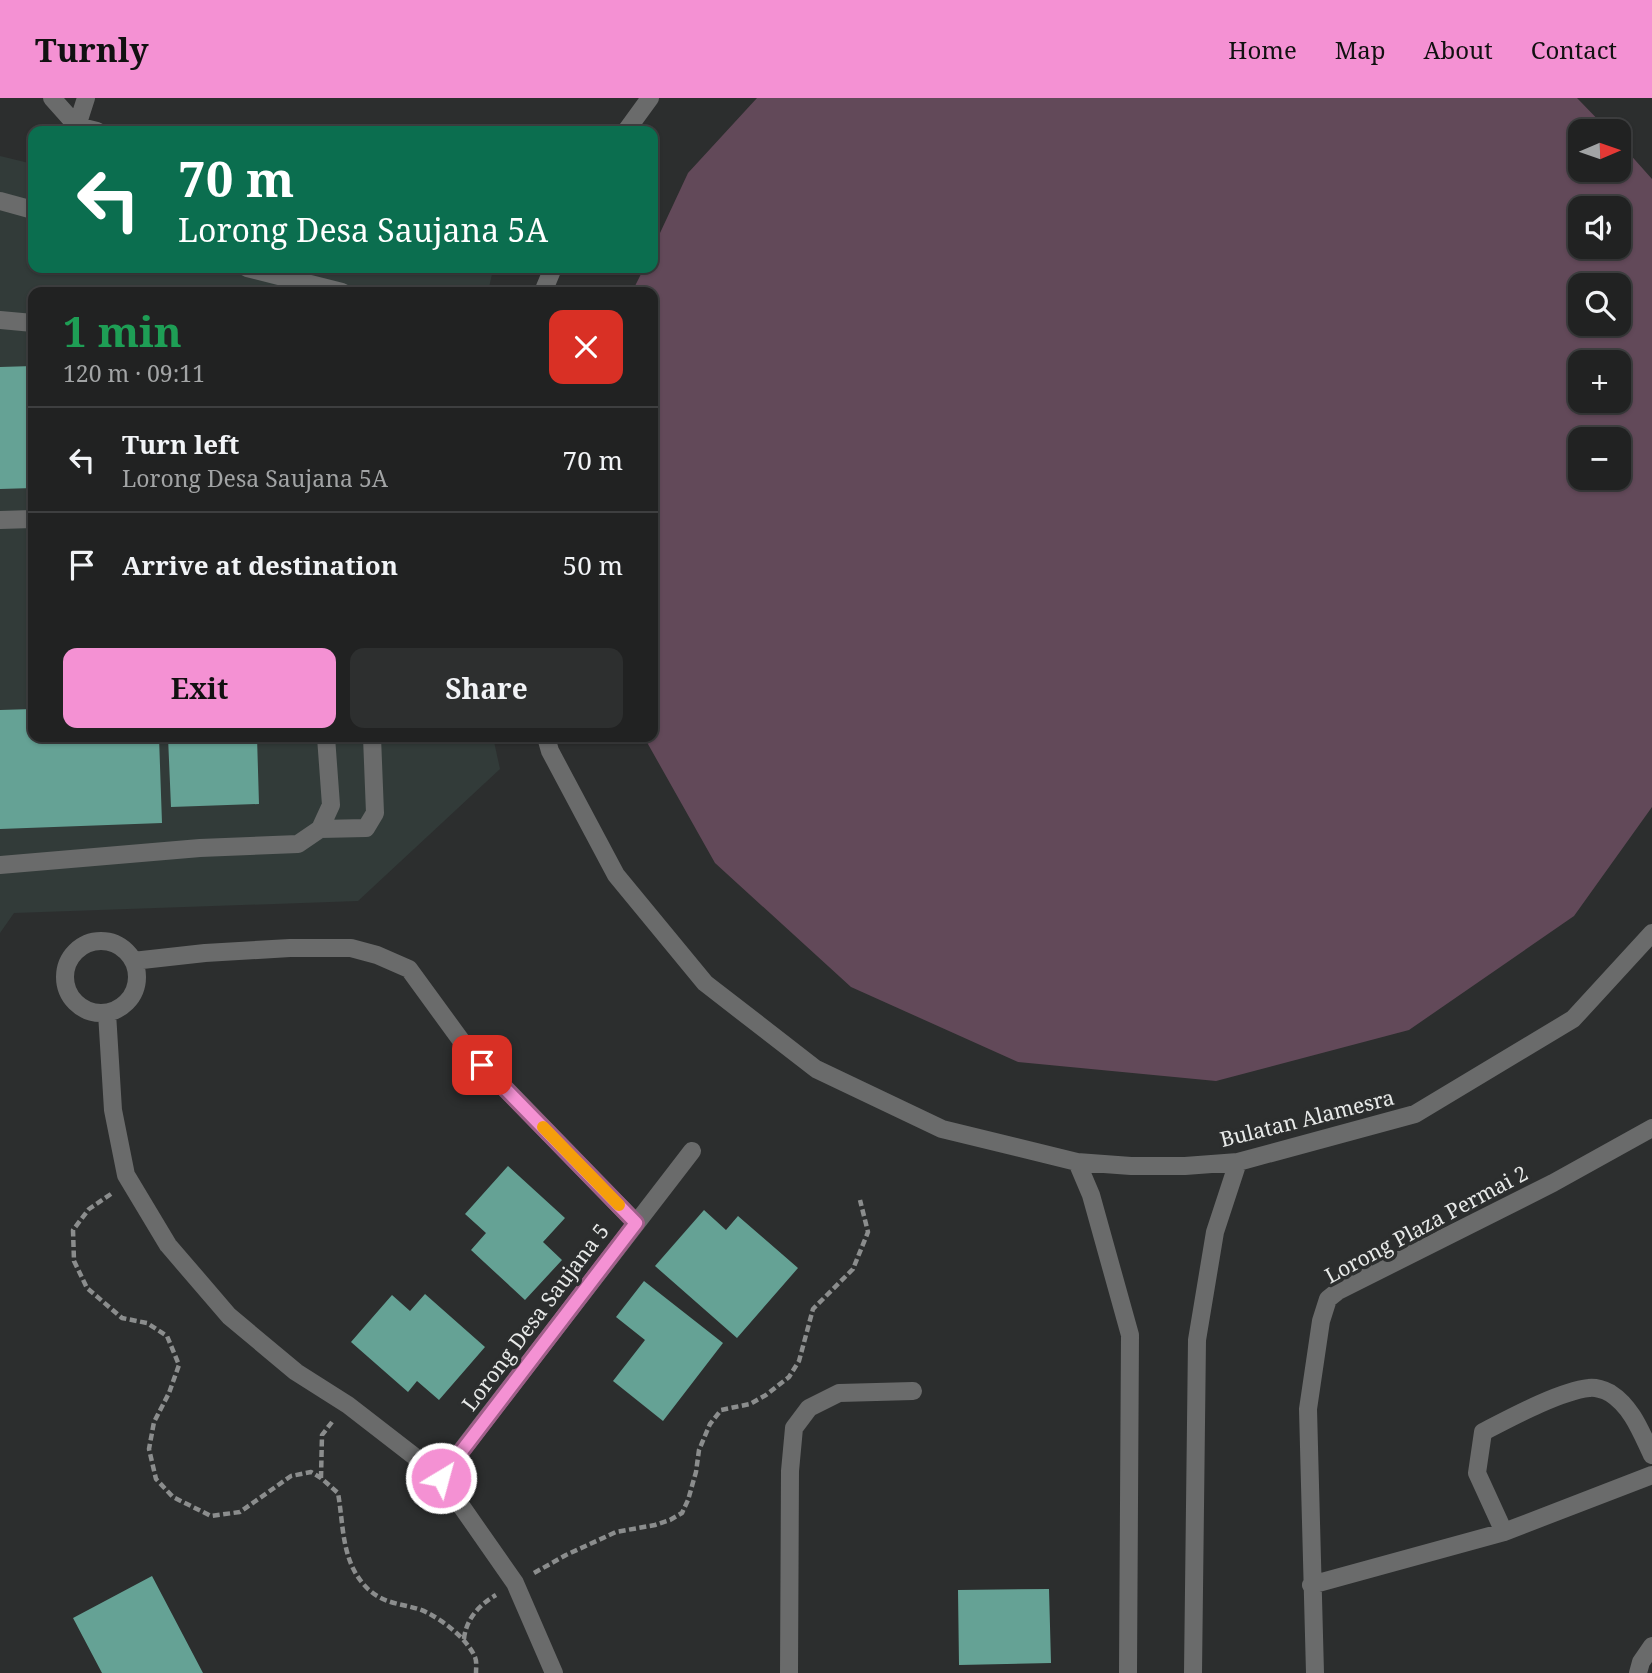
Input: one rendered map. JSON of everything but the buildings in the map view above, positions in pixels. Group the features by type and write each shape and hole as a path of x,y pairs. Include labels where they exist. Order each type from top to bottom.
{"street":[{"path":"52,98 77,126"},
{"path":"77,126 86,98"},
{"path":"630,126 650,98"},
{"path":"0,201 28,209"},
{"path":"266,273 318,287"},
{"path":"0,320 28,323"},
{"path":"0,520 28,519"},
{"path":"320,830 331,805 326,742"},
{"path":"0,865 200,848 298,844 320,830 366,828 375,813 372,742"},
{"name":"Bulatan Alamesra","path":"547,742 615,876 705,983 816,1069 942,1129 1077,1162 1158,1166 1238,1162 1415,1114 1573,1019 1652,933"},
{"path":"104,941 126,950 133,961 137,983 133,993 127,1003 107,1013 95,1013 84,1008 68,990 67,967 81,947 104,941"},
{"path":"133,961 205,953 351,948 377,955 409,970 468,1050 636,1223"},
{"path":"107,1013 113,1110 126,1175 168,1245 229,1316 296,1372 348,1405 441,1478 515,1583 554,1673"},
{"name":"Lorong Plaza Permai 2","path":"1315,1673 1308,1409 1321,1321 1328,1299 1338,1291 1553,1183 1652,1128"},
{"name":"Lorong Desa Saujana 5","path":"441,1478 692,1151"},
{"path":"1077,1162 1091,1195 1130,1335 1128,1673"},
{"path":"1194,1673 1197,1340 1215,1232 1238,1162"},
{"path":"1504,1532 1477,1473 1483,1432 1499,1423 1566,1394 1591,1387 1609,1392 1630,1412 1652,1455"},
{"path":"789,1673 790,1471 794,1429 809,1408 839,1393 913,1391"},
{"path":"1311,1585 1504,1532 1652,1475"},
{"path":"1638,1673 1640,1662 1652,1646"}],"path":[{"path":"126,1175 109,1196 89,1209 73,1230 74,1261 87,1288 122,1318 147,1323 167,1336 179,1365 169,1394 154,1422 149,1449 156,1479 173,1497 211,1516 240,1512 291,1476 311,1472 321,1478 338,1493 342,1539 349,1561 368,1589 393,1604 427,1612 464,1640 477,1659 476,1673"},
{"path":"464,1640 465,1626 483,1603 515,1583 616,1532 655,1525 682,1513 696,1472 699,1450 710,1424 721,1410 750,1404 789,1377 799,1361 813,1309 853,1269 867,1232 860,1200"},
{"path":"321,1478 322,1435 348,1405"}],"shaded area":[{"path":"757,98 1577,98 1597,119 1568,119 1568,182 1631,182 1631,155 1652,179 1652,807 1574,916 1409,1030 1216,1081 1018,1062 851,987 715,863 647,742 658,742 658,287 634,287 642,273 658,273 658,237 688,173"},
{"path":"0,156 28,163 28,273 492,274 489,287 28,287 28,742 494,742 500,769 358,901 14,913 0,933"}],"slow traffic":[{"path":"543,1127 619,1205"}],"route":[{"path":"441,1478 636,1223 482,1065"}]}
